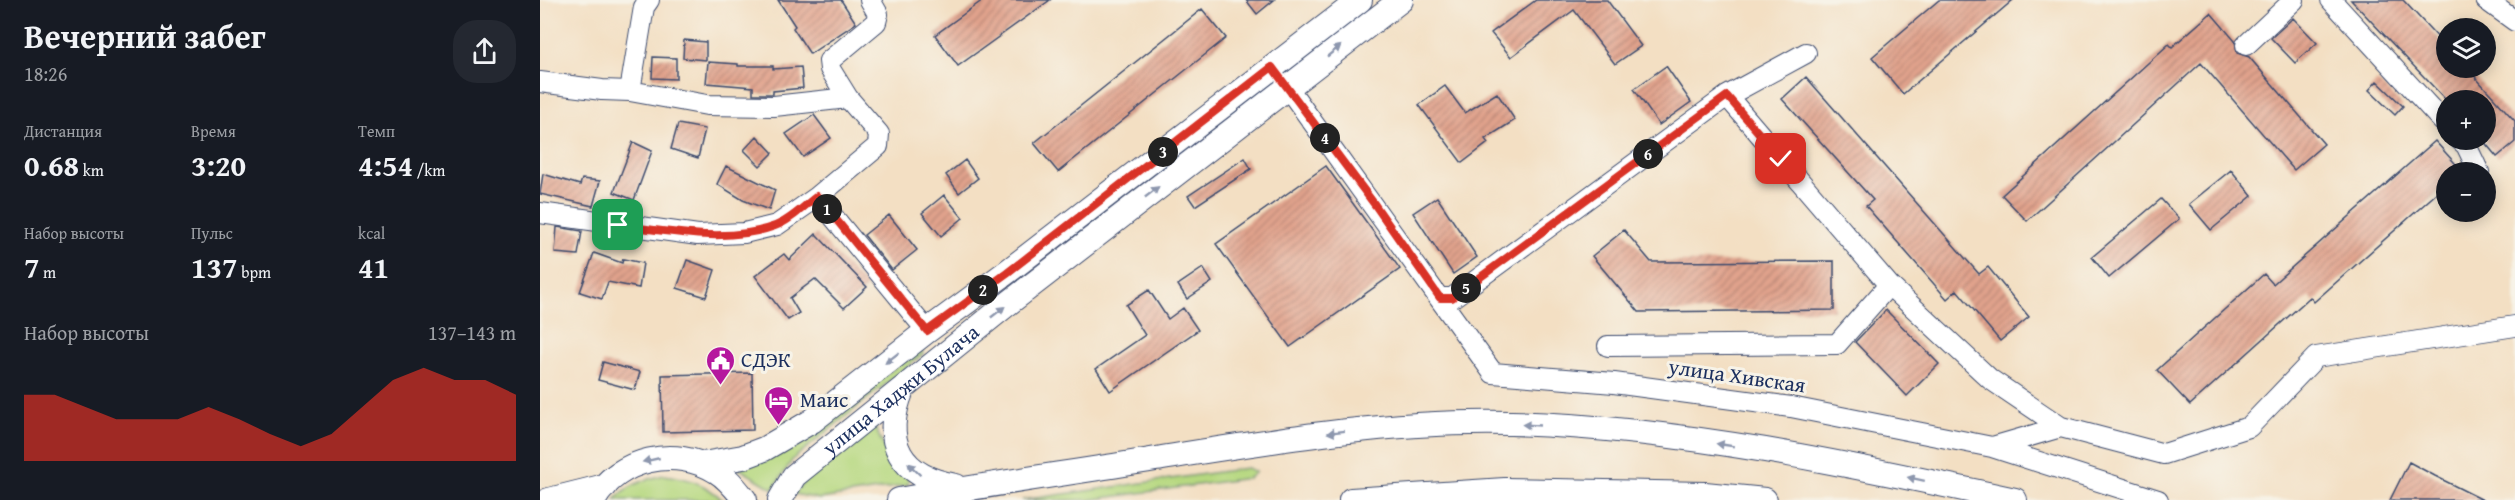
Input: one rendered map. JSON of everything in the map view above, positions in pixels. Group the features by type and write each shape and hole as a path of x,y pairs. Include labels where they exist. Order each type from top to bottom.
{"main road":[{"name":"улица Хаджи Булача","path":"704,464 743,457 790,435 812,421 1360,0"},
{"name":"улица Хаджи Булача","path":"780,500 794,476 944,354 1401,0"},
{"path":"1272,67 1288,88"},
{"path":"927,331 944,354"},
{"path":"902,390 894,410 893,422 894,435 905,460 916,473 927,480 967,488"},
{"path":"899,500 1364,428 1511,423 1659,434 1826,461 2015,500"},
{"path":"549,500 600,493 632,466 656,459 679,458 704,464 724,476 745,500"},
{"path":"1352,500 1505,490 1705,494 1766,500"}],"street":[{"path":"630,91 644,7 649,0"},
{"path":"540,213 698,234 744,233 777,225 817,196 878,146 879,134 848,98 830,69 829,61 876,22 877,9 870,0"},
{"path":"2246,45 2294,0"},
{"path":"2331,0 2436,113"},
{"path":"2486,0 2515,21"},
{"path":"1446,298 1727,96 1806,53"},
{"path":"540,82 630,91 707,105 774,106 848,98"},
{"name":"улица Хивская","path":"1288,88 1446,298 1493,373 1614,383 1791,407 1992,447 2061,427"},
{"path":"1727,96 1889,285 1990,379 2061,427 2164,454 2249,427 2316,357 2515,326"},
{"path":"817,196 927,331"},
{"path":"1608,346 1837,344 1889,285"},
{"path":"1992,447 2158,500"}],"green space":[{"path":"918,350 922,350 923,354 793,459 773,489 738,468 784,452"},
{"path":"873,423 885,449 909,477 908,485 820,499 794,494 816,468"},
{"path":"1247,468 1256,472 1249,478 1088,500 1022,500"},
{"path":"664,475 695,482 723,500 615,500 631,486"}],"building":[{"path":"778,0 841,0 856,23 810,54"},
{"path":"983,0 1050,0 958,66 935,35"},
{"path":"1246,0 1274,0 1257,14"},
{"path":"1536,0 1607,0 1641,46 1615,64 1574,10 1511,57 1491,33"},
{"path":"1939,0 2013,0 1903,94 1872,57"},
{"path":"2351,0 2403,0 2436,35 2436,78 2476,78 2487,90 2436,90"},
{"path":"1202,9 1226,38 1058,172 1034,143"},
{"path":"2211,13 2235,41 2237,53 2249,57 2324,144 2294,170 2201,63 2027,221 2002,195 2169,44 2172,47"},
{"path":"2293,18 2317,43 2295,63 2271,38"},
{"path":"684,40 706,42 706,60 683,58"},
{"path":"653,57 676,58 676,79 652,78"},
{"path":"708,62 738,64 738,66 773,66 773,69 801,67 803,88 773,91 773,94 753,94 753,87 706,83"},
{"path":"1666,66 1691,102 1659,125 1634,89"},
{"path":"1806,77 1979,274 1988,267 2029,317 2000,341 1957,290 1947,299 1866,206 1873,200 1782,99"},
{"path":"2377,81 2403,106 2395,115 2369,90"},
{"path":"1445,86 1465,113 1497,93 1515,120 1485,139 1488,143 1462,163 1419,105"},
{"path":"2496,100 2515,121 2515,142 2497,157 2491,150 2496,150"},
{"path":"814,115 831,138 803,157 786,134"},
{"path":"678,124 705,129 698,158 671,149"},
{"path":"757,136 773,153 760,166 744,150"},
{"path":"2435,141 2436,150 2443,150 2454,162 2436,162 2436,194 2314,302 2310,297 2190,405 2157,370 2264,274 2273,284"},
{"path":"633,142 652,151 634,200 614,192"},
{"path":"1245,158 1251,169 1195,206 1188,196"},
{"path":"965,160 978,178 959,193 946,175"},
{"path":"726,166 775,190 769,210 743,200 717,184"},
{"path":"1326,166 1400,269 1290,347 1216,244"},
{"path":"2231,170 2252,196 2211,230 2189,204"},
{"path":"543,174 580,185 582,179 600,181 593,206 540,194"},
{"path":"944,195 963,218 941,236 922,213"},
{"path":"1437,197 1477,257 1453,274 1413,213"},
{"path":"2161,199 2179,219 2109,278 2092,257"},
{"path":"889,215 917,250 892,270 864,235"},
{"path":"557,227 582,231 578,255 555,253"},
{"path":"1624,230 1651,262 1834,261 1834,310 1639,312 1592,256"},
{"path":"816,234 867,287 844,308 815,279 790,298 799,313 788,320 755,276 784,254 789,260"},
{"path":"594,253 622,263 623,259 643,263 639,288 608,282 602,299 580,292"},
{"path":"687,260 715,270 706,297 677,288"},
{"path":"1203,268 1212,282 1187,299 1178,285"},
{"path":"1149,290 1168,319 1183,308 1198,330 1110,391 1096,369 1145,335 1126,305"},
{"path":"1886,310 1939,364 1907,396 1855,342"},
{"path":"603,362 640,372 635,390 598,380"},
{"path":"752,373 753,430 663,432 662,375"},
{"path":"2409,462 2435,476 2483,500 2390,500"}],"place":[{"name":"СДЭК","path":"720,386"},
{"name":"Маис","path":"779,426"}],"route":[{"path":"618,225 698,234 744,233 777,225 817,196 927,331 1007,273 1272,67 1375,205 1440,298 1452,298 1727,96 1781,159"}]}
